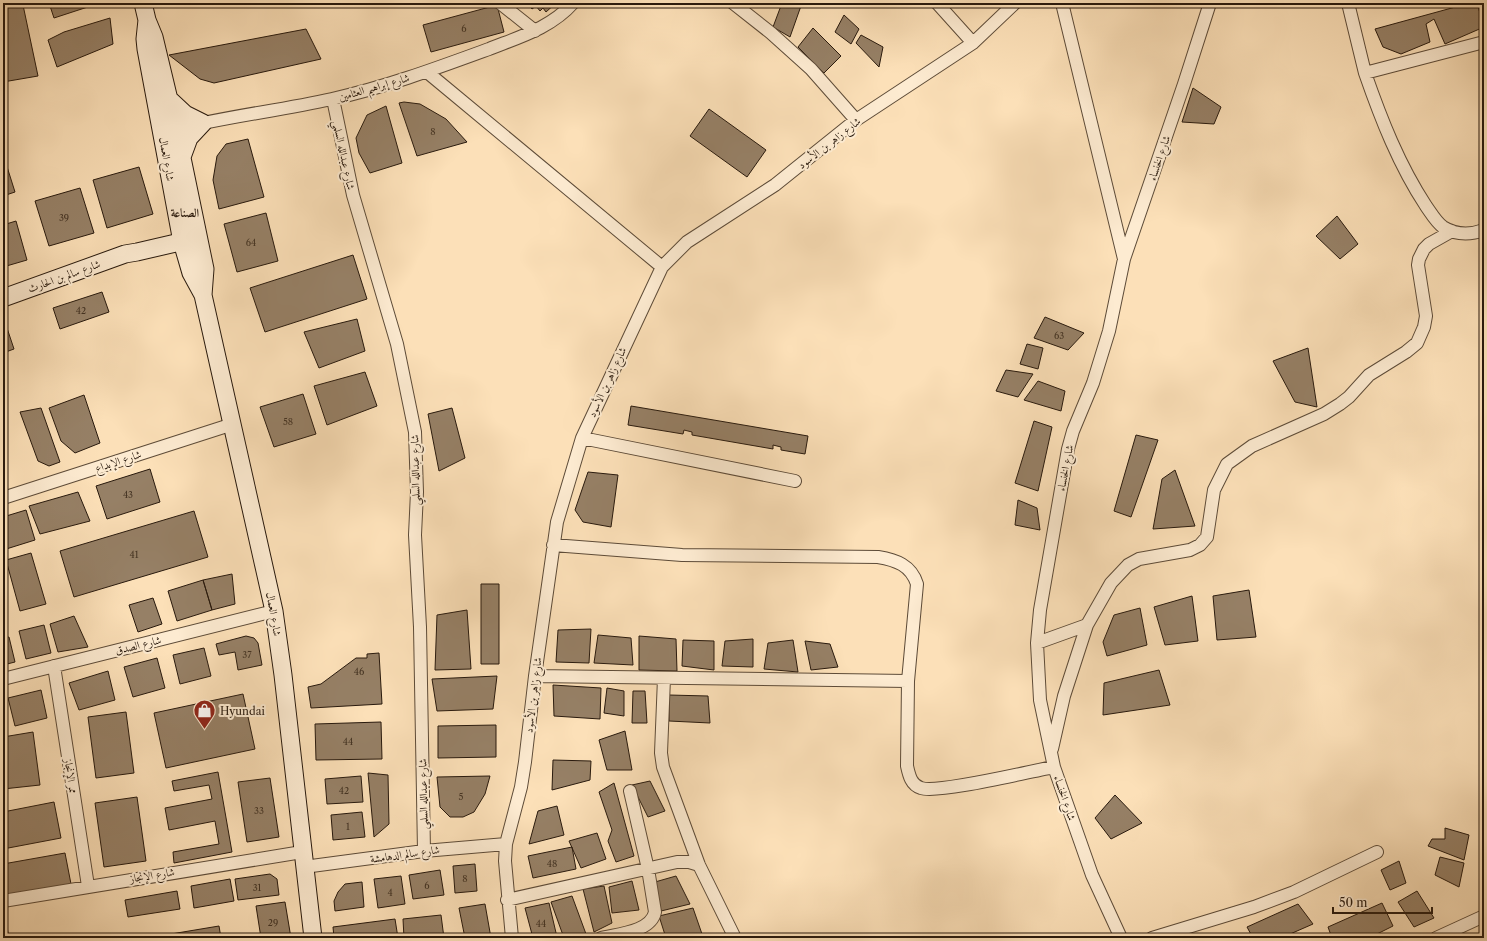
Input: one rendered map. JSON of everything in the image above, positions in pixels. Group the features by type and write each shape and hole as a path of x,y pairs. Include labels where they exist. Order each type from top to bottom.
{"street":[{"name":"شارع العمال","path":"143,3 147,20 154,36 170,100 169,131 182,157 191,272 203,295 274,611 283,675 312,938"},
{"path":"500,3 535,31"},
{"name":"شارع إبراهيم العثامين","path":"169,131 203,123 332,99 427,72 535,31 557,18 573,3"},
{"path":"732,3 771,33 810,70 856,120"},
{"path":"937,3 973,43"},
{"name":"شارع زاهر بن الأسود","path":"512,938 507,900 505,861 506,844 522,781 553,545 565,493 582,438 662,267 687,242 775,185 856,120 973,43 1015,3"},
{"path":"1062,3 1124,259"},
{"name":"شارع الخنساء","path":"1121,938 1092,874 1054,767 1040,700 1037,643 1040,610 1068,449 1109,331 1124,259 1210,3"},
{"path":"1348,3 1365,73 1379,113 1407,173 1434,218 1442,226 1452,231 1473,233 1484,230"},
{"name":"شارع العمال","path":"147,20 145,39 169,131 188,234"},
{"path":"1365,73 1484,42"},
{"path":"427,72 662,267"},
{"name":"شارع عبدالله السلمي","path":"332,99 353,195 397,344 415,432 417,492 415,535 420,627 424,851"},
{"path":"170,100 185,114 203,123 189,138 182,157"},
{"path":"1051,754 1064,696 1087,625 1111,583 1128,565 1139,560 1190,550 1200,545 1207,537 1214,490 1227,464 1252,446 1324,414 1340,404 1349,397 1369,375 1406,352 1417,343 1424,327 1426,316 1418,265 1420,254 1429,244 1452,231"},
{"name":"شارع سالم بن الحارث","path":"3,298 125,254 135,246 188,234"},
{"name":"شارع الإبداع","path":"3,498 233,424"},
{"path":"582,438 795,481"},
{"path":"553,545 682,555 878,557 895,560 908,568 914,576 917,584 908,682 907,766 910,779 922,788 942,789 1054,767"},
{"name":"شارع الصدق","path":"3,679 274,611"},
{"path":"1037,643 1087,625"},
{"name":"ممر الإنجاز","path":"54,666 88,886"},
{"path":"535,676 908,682"},
{"path":"664,678 661,753 663,767 700,865 735,938"},
{"path":"601,938 642,927 652,921 655,912 648,869 630,791"},
{"name":"شارع سالم الدهامشة","path":"303,860 506,844"},
{"path":"1152,938 1254,907 1301,889 1377,852"},
{"name":"شارع الإنجاز","path":"3,901 88,886 303,860"},
{"path":"507,900 677,862 690,862 700,865"},
{"path":"1436,938 1484,916"}],"building":[{"path":"49,3 100,3 54,18"},
{"path":"527,3 556,3 546,12 543,8 540,11 536,6 532,9"},
{"path":"782,3 802,3 790,37 773,27"},
{"path":"1470,3 1477,3 1484,27 1445,44 1434,19 1426,24 1430,42 1401,54 1383,47 1375,29"},
{"path":"23,5 38,76 3,82 3,8"},
{"path":"497,5 504,32 431,52 423,25"},
{"path":"844,15 859,29 851,44 835,32"},
{"path":"110,18 113,44 57,67 48,40 64,32"},
{"path":"813,28 841,56 824,73 798,47"},
{"path":"306,29 321,59 214,83 200,79 169,55"},
{"path":"861,35 883,47 879,67 856,43"},
{"path":"1193,88 1221,107 1214,124 1182,122"},
{"path":"404,102 420,104 446,119 467,142 417,156 399,103"},
{"path":"386,106 402,163 370,173 359,153 356,138 367,115"},
{"path":"709,109 766,150 747,177 690,136"},
{"path":"248,139 264,197 219,209 213,180 217,156 226,144"},
{"path":"3,154 15,192 3,196"},
{"path":"139,167 153,214 107,228 93,180"},
{"path":"80,188 94,233 49,246 35,201"},
{"path":"266,213 278,261 237,272 224,224"},
{"path":"1337,216 1358,244 1340,259 1316,236"},
{"path":"16,221 27,260 3,267 3,225"},
{"path":"353,255 367,299 265,332 250,288"},
{"path":"102,292 109,312 60,329 53,308"},
{"path":"1045,317 1084,333 1068,350 1034,338"},
{"path":"4,319 14,349 3,353 3,320"},
{"path":"357,319 365,351 319,368 304,332"},
{"path":"1027,344 1043,348 1038,369 1020,364"},
{"path":"1308,348 1317,407 1295,402 1273,361"},
{"path":"1006,370 1033,374 1018,397 996,391"},
{"path":"365,372 377,406 327,425 314,386"},
{"path":"1038,381 1065,391 1061,411 1024,400"},
{"path":"303,394 316,434 274,447 260,407"},
{"path":"84,395 100,443 75,453 61,441 49,408"},
{"path":"631,406 808,436 805,454 781,450 781,447 773,445 773,449 692,435 692,432 684,430 683,434 628,425"},
{"path":"41,408 60,462 49,466 38,461 20,412"},
{"path":"452,408 465,458 439,471 428,414"},
{"path":"1034,421 1052,427 1038,491 1015,483"},
{"path":"1136,435 1158,440 1131,517 1114,511"},
{"path":"150,469 160,502 107,519 96,486"},
{"path":"1175,470 1195,526 1153,529 1162,479"},
{"path":"588,472 618,475 611,527 583,522 575,510"},
{"path":"78,492 90,521 40,534 29,506"},
{"path":"1018,500 1037,508 1040,530 1015,525"},
{"path":"26,510 35,540 3,550 3,517"},
{"path":"194,511 208,557 74,597 60,551"},
{"path":"31,553 46,604 20,611 6,560"},
{"path":"232,574 235,604 212,610 203,580"},
{"path":"203,580 212,610 177,621 168,591"},
{"path":"481,584 499,584 499,664 481,664"},
{"path":"1249,590 1256,637 1217,640 1213,596"},
{"path":"1192,596 1198,641 1165,645 1154,607"},
{"path":"153,598 162,624 138,632 129,605"},
{"path":"1140,608 1147,645 1107,656 1103,642 1114,615"},
{"path":"467,610 471,669 435,670 437,615"},
{"path":"74,616 88,647 58,652 50,624"},
{"path":"44,625 51,653 26,659 19,631"},
{"path":"591,629 589,663 556,662 558,630"},
{"path":"598,635 631,638 633,665 594,663"},
{"path":"246,636 254,638 258,643 262,665 238,670 235,652 219,655 216,644"},
{"path":"639,636 676,639 677,671 639,670"},
{"path":"9,637 15,662 3,665 3,638"},
{"path":"753,639 753,667 722,666 725,641"},
{"path":"683,640 714,641 714,670 682,666"},
{"path":"793,640 798,672 764,669 768,643"},
{"path":"805,641 830,644 838,667 811,670"},
{"path":"204,648 211,676 180,684 173,655"},
{"path":"379,653 382,704 311,708 308,687 321,684 356,658 367,658 367,654"},
{"path":"157,658 165,688 133,697 124,667"},
{"path":"1159,670 1170,705 1103,715 1104,683"},
{"path":"108,671 115,700 79,710 69,683"},
{"path":"497,676 493,709 437,711 432,679"},
{"path":"553,685 601,688 600,719 554,716"},
{"path":"607,688 624,691 624,716 604,713"},
{"path":"41,690 47,718 15,726 8,698"},
{"path":"633,691 645,691 647,723 632,723"},
{"name":"Hyundai","path":"243,694 255,749 166,768 154,713"},
{"path":"669,695 708,696 710,723 669,721"},
{"path":"126,712 134,773 96,778 88,717"},
{"path":"381,722 382,759 316,760 315,724"},
{"path":"496,725 496,757 438,758 438,726"},
{"path":"625,731 632,770 607,770 599,740"},
{"path":"33,732 40,785 3,789 3,737"},
{"path":"553,760 591,761 590,780 552,790"},
{"path":"218,772 232,852 174,863 173,852 219,844 215,821 169,830 165,808 212,799 209,785 174,791 172,781"},
{"path":"368,773 388,775 389,824 374,837"},
{"path":"361,776 363,802 327,804 325,779"},
{"path":"490,776 485,794 474,812 463,817 450,817 440,807 437,777"},
{"path":"270,778 279,837 247,842 238,782"},
{"path":"650,781 665,811 648,817 632,785"},
{"path":"614,783 634,856 616,862 608,841 612,830 599,792"},
{"path":"1115,795 1142,823 1111,839 1095,818"},
{"path":"137,797 146,861 104,867 95,803"},
{"path":"54,802 61,838 3,849 3,812"},
{"path":"557,806 564,835 529,844 538,811"},
{"path":"362,812 365,837 333,840 331,815"},
{"path":"1445,828 1469,835 1464,860 1428,846 1432,839 1445,839"},
{"path":"597,833 606,859 581,868 569,841"},
{"path":"572,847 576,869 533,878 528,856"},
{"path":"65,853 71,884 3,896 3,864"},
{"path":"1440,857 1464,863 1459,887 1435,875"},
{"path":"1399,861 1406,883 1390,890 1381,870"},
{"path":"475,864 477,891 455,893 453,866"},
{"path":"440,870 444,895 413,899 409,875"},
{"path":"270,874 277,879 279,895 238,900 235,879"},
{"path":"401,876 405,904 378,908 374,879"},
{"path":"676,876 690,904 661,911 655,882"},
{"path":"230,879 234,901 194,908 191,886"},
{"path":"632,881 639,910 612,913 609,887"},
{"path":"362,882 364,907 335,911 334,901 338,892 345,884"},
{"path":"604,886 612,923 594,932 583,889"},
{"path":"177,891 180,909 128,917 125,900"},
{"path":"1417,891 1434,918 1414,927 1398,902"},
{"path":"572,896 586,934 564,938 551,902"},
{"path":"285,902 291,938 261,938 256,906"},
{"path":"549,903 557,937 533,938 525,908"},
{"path":"1382,903 1393,926 1369,938 1332,938 1328,927"},
{"path":"485,904 491,938 465,938 459,908"},
{"path":"1298,904 1313,924 1281,938 1253,938 1247,927"},
{"path":"693,908 702,934 691,938 666,938 659,916"},
{"path":"441,915 444,938 404,938 403,919"},
{"path":"3,916 5,916 9,938 3,938"},
{"path":"395,919 398,938 334,938 333,927"},
{"path":"219,926 221,938 159,938 159,936"},
{"path":"148,936 149,938 128,938"}],"place":[{"name":"Hyundai","path":"205,730"}],"district":[{"name":"الصناعة","path":"185,212"}]}
